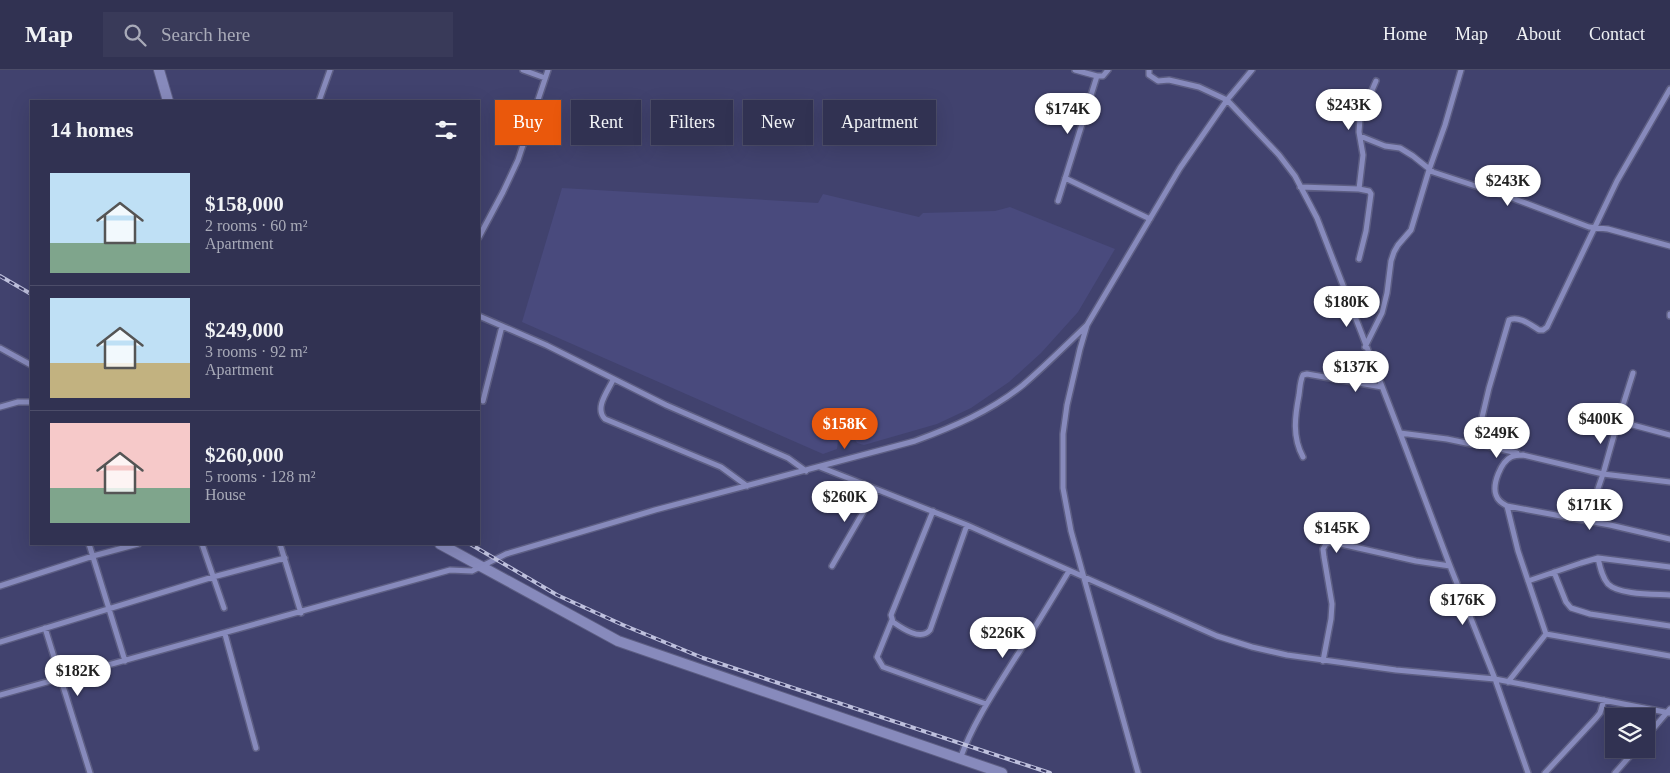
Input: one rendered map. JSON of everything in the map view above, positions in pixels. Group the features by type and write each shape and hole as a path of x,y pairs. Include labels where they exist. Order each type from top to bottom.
{"street":[{"path":"159,70 168,100"},
{"path":"319,100 330,70"},
{"path":"523,70 545,78"},
{"path":"480,235 518,160 548,70"},
{"path":"1075,70 1097,76 1103,76 1108,70"},
{"path":"1149,70 1149,75 1154,79 1169,80 1199,87 1227,100 1279,156 1300,187 1316,218 1365,347 1400,432 1495,679 1528,773"},
{"path":"1138,773 1071,531 1063,488 1062,459 1067,405 1087,325 1180,168 1227,100 1252,70"},
{"path":"1365,347 1382,313 1388,294 1391,261 1394,252 1411,230 1461,70"},
{"path":"1058,201 1097,76"},
{"path":"1358,189 1363,155 1359,127 1361,114 1376,81"},
{"path":"1476,443 1508,320 1512,318 1517,319 1539,330 1547,327 1616,181 1670,89"},
{"path":"1360,136 1385,146 1400,148 1429,170 1594,228 1608,229 1670,246"},
{"path":"1065,178 1150,219"},
{"path":"1300,187 1358,189 1367,190 1371,194 1366,231 1359,259"},
{"path":"480,316 546,345 666,405 788,458 806,471"},
{"path":"0,695 301,613 450,570 472,571 506,554 746,486 915,441 954,427 1022,386 1087,325"},
{"path":"483,401 502,326"},
{"path":"0,348 30,364"},
{"path":"1587,521 1634,373"},
{"path":"1303,457 1297,443 1295,417 1303,375 1308,374 1382,387"},
{"path":"613,380 601,406 600,412 605,420 720,467 746,486"},
{"path":"0,407 18,402 30,402"},
{"path":"1618,421 1670,435"},
{"path":"1400,432 1471,444 1476,443 1603,474 1670,482"},
{"path":"1523,455 1515,455 1506,460 1496,481 1496,496 1507,506 1587,521 1670,540"},
{"path":"820,467 967,525 1217,636 1270,651 1323,661 1495,679 1669,711"},
{"path":"832,566 876,490"},
{"path":"1507,506 1515,539 1546,634"},
{"path":"933,511 894,605 891,615 892,620 877,657 883,667 986,704"},
{"path":"892,620 900,627 919,634 929,633 967,525"},
{"path":"1323,661 1332,604 1323,549 1326,544 1332,542 1416,562 1450,566"},
{"path":"89,545 126,661"},
{"path":"0,586 93,556 134,545"},
{"path":"202,545 224,608"},
{"path":"280,545 301,613"},
{"path":"442,545 634,648 1002,773"},
{"path":"0,642 284,558"},
{"path":"1528,581 1598,558 1670,568"},
{"path":"1598,558 1607,582 1614,588 1670,595"},
{"path":"960,759 986,704 1069,571"},
{"path":"1554,572 1566,602 1571,608 1590,614 1670,626"},
{"path":"45,628 90,773"},
{"path":"224,634 256,748"},
{"path":"1546,634 1670,656"},
{"path":"1508,682 1546,634"},
{"path":"1545,773 1596,718 1600,713 1604,700"},
{"path":"1655,727 1669,711"},
{"path":"1615,773 1628,758"}],"shaded area":[{"path":"562,188 818,203 823,194 919,217 923,213 995,211 1010,207 1115,249 1078,312 1041,353 1009,382 971,408 937,424 864,445 857,443 854,438 838,441 837,449 823,454 522,322"}],"railway":[{"path":"0,276 30,293"},
{"path":"472,545 557,595 703,658 1050,773"}]}
